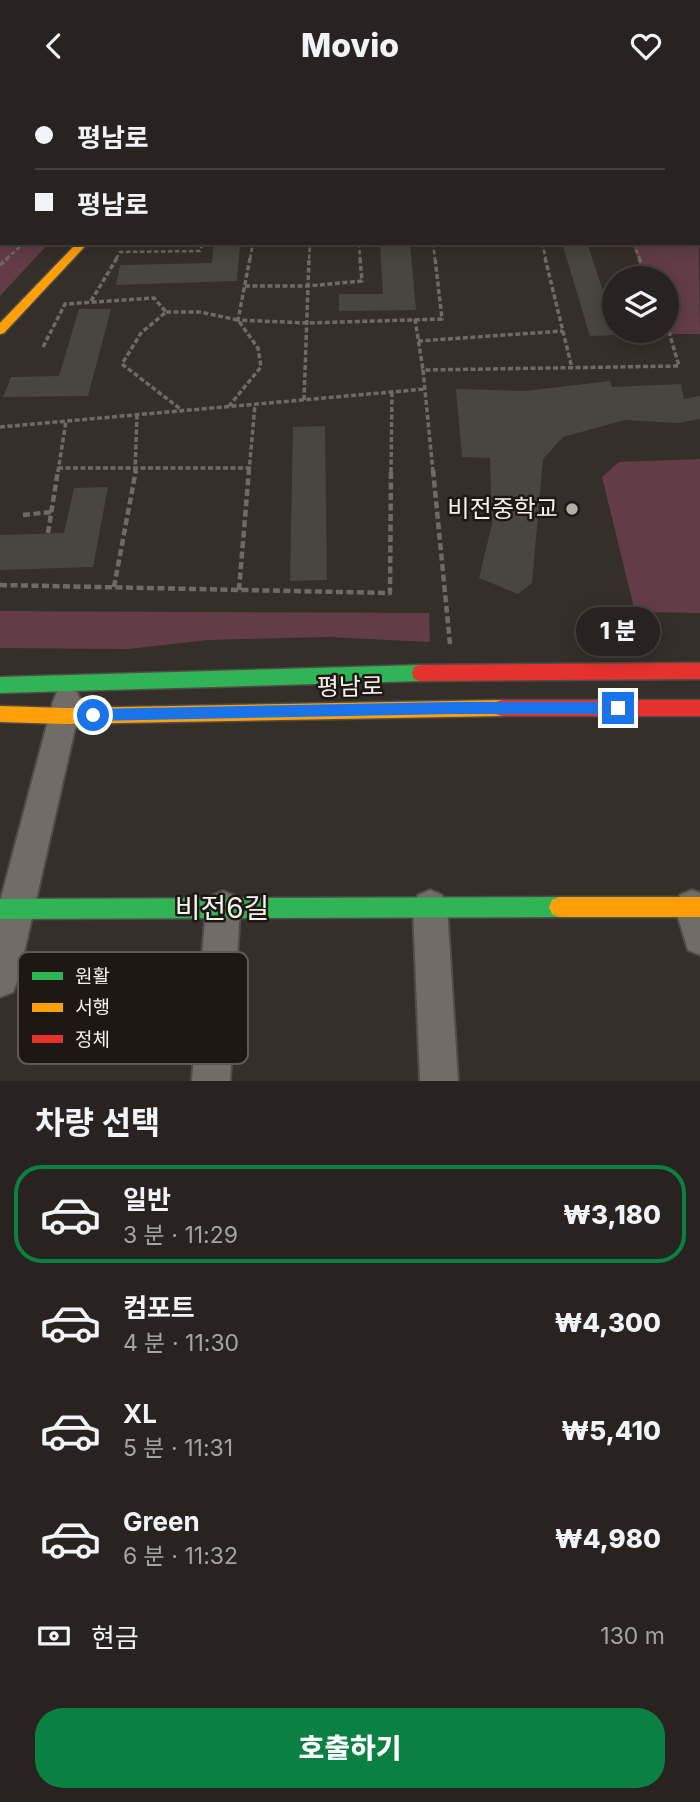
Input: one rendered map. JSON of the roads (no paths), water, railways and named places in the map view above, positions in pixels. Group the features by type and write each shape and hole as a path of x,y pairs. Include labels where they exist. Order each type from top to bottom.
{"street":[{"path":"0,330 81,245"},
{"path":"0,685 452,672 700,671"},
{"path":"0,979 7,909 65,716 71,683"},
{"name":"평남로","path":"0,713 65,716 453,708 700,708"},
{"path":"430,907 439,1081"},
{"name":"비전6길","path":"7,909 430,907 697,917"},
{"path":"220,952 223,908"}],"place":[{"name":"비전중학교","path":"572,509"}]}
